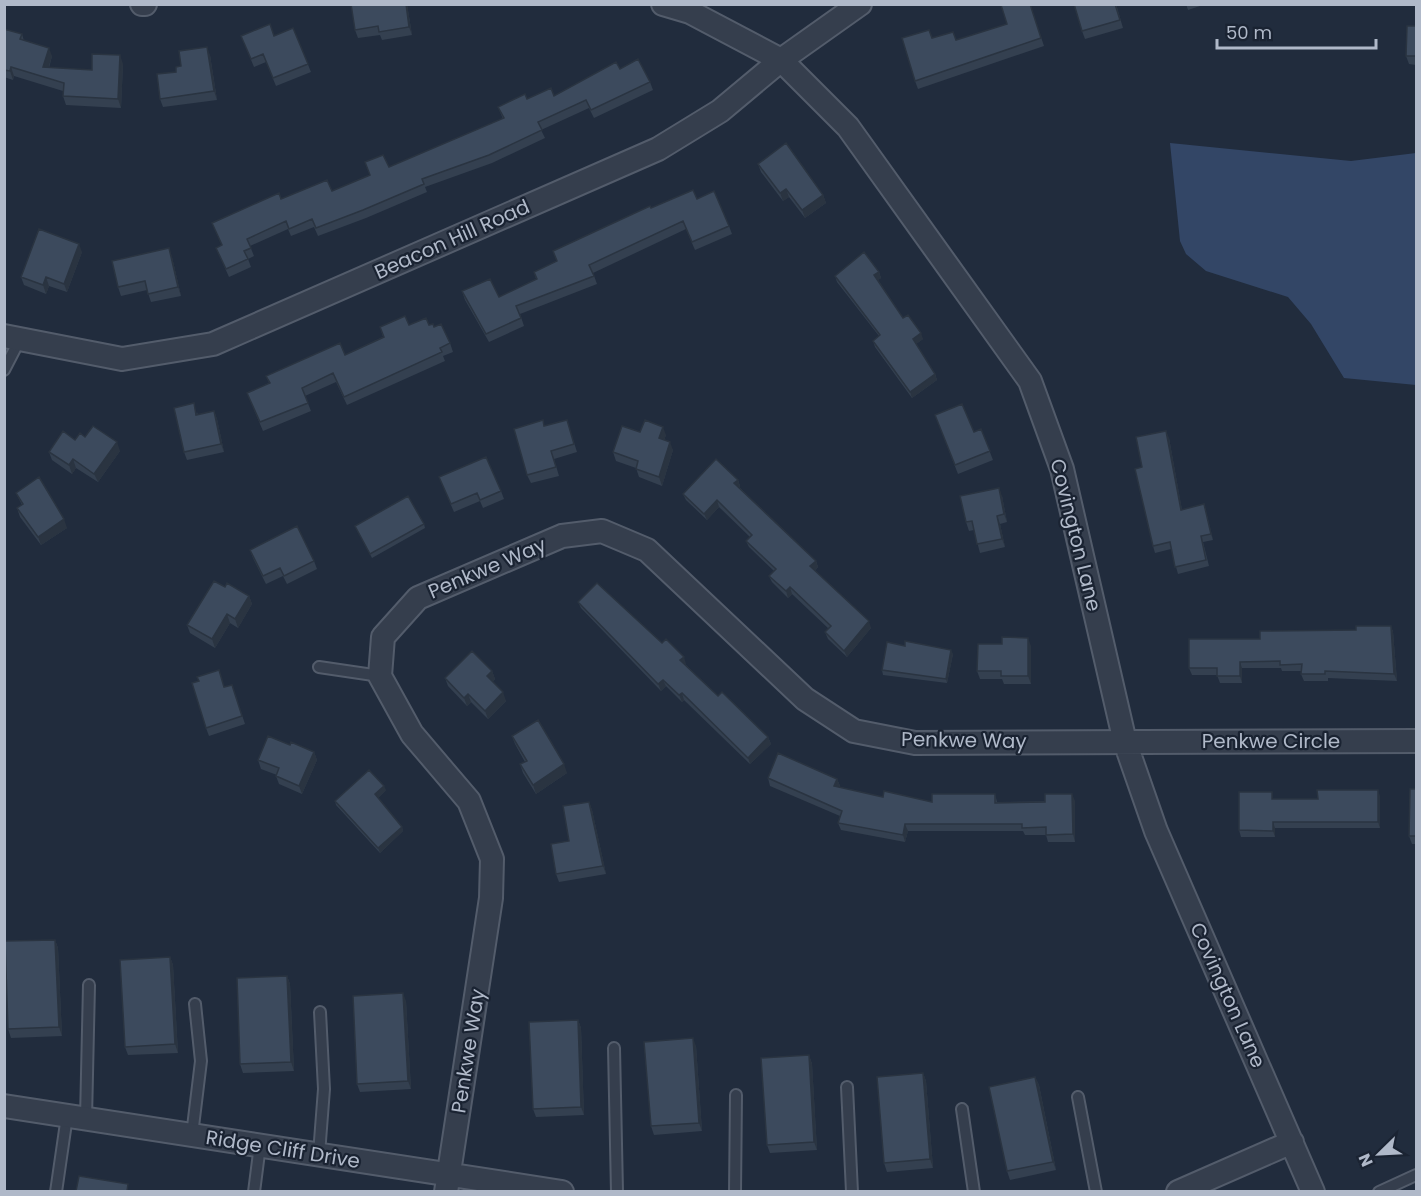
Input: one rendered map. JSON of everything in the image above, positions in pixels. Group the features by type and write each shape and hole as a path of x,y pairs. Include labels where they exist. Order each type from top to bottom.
{"street":[{"name":"Covington Lane","path":"663,4 690,12 781,60 848,127 1030,381 1062,469 1125,742 1156,831 1313,1191"},
{"name":"Beacon Hill Road","path":"12,339 122,359 213,344 658,149 720,111 781,60 860,4"},
{"name":"Penkwe Way","path":"447,1183 491,898 492,859 469,801 412,734 380,676 383,637 418,598 562,536 602,531 647,550 805,699 854,731 915,743 1125,742"},
{"name":"Penkwe Circle","path":"1125,742 1416,741"},
{"name":"Ridge Cliff Drive","path":"4,1106 320,1154 447,1183 562,1191"},
{"path":"1178,1191 1292,1142"}],"lane":[{"path":"4,370 12,339"},
{"path":"319,667 380,676"},
{"path":"56,1191 76,1117 89,985"},
{"path":"192,1135 201,1060 195,1004"},
{"path":"320,1012 324,1089 320,1154"},
{"path":"614,1048 617,1191"},
{"path":"847,1087 852,1191"},
{"path":"735,1191 736,1095"},
{"path":"1078,1097 1096,1191"},
{"path":"962,1109 974,1191"},
{"path":"254,1191 260,1145"},
{"path":"1379,1191 1416,1175"}],"water":[{"path":"1170,143 1351,161 1416,153 1416,385 1344,378 1311,324 1288,297 1206,271 1186,254 1180,241"}],"building":[{"path":"351,4 406,4 409,27 379,32 378,26 355,30"},
{"path":"1030,4 1041,38 915,81 902,38 929,30 932,38 953,32 956,40 1007,24 1001,5"},
{"path":"1074,4 1115,4 1120,20 1082,31"},
{"path":"270,24 274,36 293,28 308,64 273,78 263,54 251,59 241,36"},
{"path":"1407,26 1416,26 1416,56 1406,56"},
{"path":"4,29 22,34 20,39 49,48 43,67 92,70 92,54 120,55 118,99 63,96 64,83 11,67 10,71 4,70"},
{"path":"207,47 214,91 160,99 157,74 176,72 176,67 181,66 179,51"},
{"path":"638,59 650,82 591,110 586,100 538,122 542,130 489,155 422,179 424,184 316,228 312,219 289,229 286,221 247,239 251,248 244,251 248,259 226,269 216,248 222,245 212,223 279,193 281,199 327,180 332,191 370,175 365,162 383,155 389,167 504,118 498,107 525,94 527,99 551,88 554,96 616,62 620,69"},
{"path":"786,143 823,195 802,210 786,189 780,193 758,164"},
{"path":"693,190 697,199 714,191 729,226 692,242 683,221 589,265 594,276 516,306 521,318 486,334 462,291 490,279 499,297 537,279 534,272 557,261 553,251 650,206 651,208"},
{"path":"39,229 79,244 64,284 46,277 43,285 21,277"},
{"path":"169,248 178,287 148,294 145,281 118,287 112,261"},
{"path":"864,252 879,272 874,275 903,318 908,315 921,333 913,339 935,374 910,392 873,341 880,335 835,276"},
{"path":"405,316 409,325 426,318 429,325 433,324 434,327 441,324 450,343 440,348 442,352 344,397 333,373 302,388 308,403 260,422 247,393 270,383 266,376 340,343 345,355 384,337 380,327"},
{"path":"194,403 196,415 214,411 221,444 184,452 174,408"},
{"path":"962,404 974,432 981,429 990,451 955,465 935,415"},
{"path":"543,420 544,426 567,420 574,444 551,451 556,467 527,475 514,429"},
{"path":"645,420 663,427 659,438 670,442 659,477 636,469 638,461 613,452 622,426 640,432"},
{"path":"93,426 117,442 94,474 73,459 69,465 49,452 63,431 75,440 80,433 85,437"},
{"path":"1166,431 1181,510 1204,504 1211,534 1201,536 1206,560 1175,567 1170,542 1153,546 1135,469 1142,467 1136,437"},
{"path":"486,457 501,491 480,500 477,493 451,504 439,477"},
{"path":"716,459 738,480 734,483 816,561 810,566 869,621 844,651 825,632 831,626 790,587 786,591 769,576 776,569 746,541 752,535 717,500 704,514 683,494"},
{"path":"39,477 64,519 38,537 17,508 23,504 16,493"},
{"path":"999,488 1004,514 997,516 1002,539 977,544 972,521 966,522 960,496"},
{"path":"408,496 424,524 370,554 355,526"},
{"path":"297,526 314,561 284,576 280,568 263,576 250,550"},
{"path":"214,581 225,587 227,583 249,596 235,619 227,614 212,639 187,625"},
{"path":"597,583 662,643 666,639 684,657 680,660 718,696 722,692 768,737 748,758 682,693 679,695 663,680 658,684 578,602"},
{"path":"1356,626 1391,626 1394,674 1325,671 1325,674 1301,674 1302,664 1280,665 1280,661 1240,662 1240,676 1217,676 1217,668 1189,668 1189,639 1260,639 1260,631 1356,630"},
{"path":"1002,637 1028,638 1028,676 1001,676 1001,671 977,671 978,644 1002,644"},
{"path":"905,641 951,650 946,679 882,670 887,642 905,646"},
{"path":"472,651 492,671 487,676 503,692 485,711 468,694 464,698 445,678"},
{"path":"219,670 224,687 232,685 242,716 206,728 192,683 199,681 197,677"},
{"path":"538,720 564,764 533,785 520,764 527,761 512,736"},
{"path":"268,736 290,745 291,742 314,752 299,786 276,776 279,768 258,760"},
{"path":"778,753 837,779 834,786 883,797 884,791 932,802 932,794 995,794 995,803 1045,802 1045,794 1072,794 1073,834 1046,835 1046,827 1022,828 1022,824 905,824 903,835 838,823 842,811 768,778"},
{"path":"369,770 384,786 375,794 402,827 378,848 335,801"},
{"path":"1410,789 1416,789 1416,836 1409,836"},
{"path":"1317,790 1378,790 1378,822 1273,822 1273,831 1239,830 1239,792 1272,792 1272,799 1318,799"},
{"path":"589,802 603,866 556,874 551,844 569,841 563,806"},
{"path":"55,940 59,1027 8,1029 5,941"},
{"path":"170,957 175,1044 125,1047 120,960"},
{"path":"287,976 291,1062 240,1064 237,978"},
{"path":"403,993 408,1081 357,1084 353,996"},
{"path":"578,1020 581,1107 533,1109 529,1022"},
{"path":"693,1038 699,1123 651,1126 644,1042"},
{"path":"809,1055 814,1142 767,1145 761,1058"},
{"path":"923,1073 930,1159 884,1163 877,1077"},
{"path":"1035,1077 1053,1162 1007,1171 989,1087"},
{"path":"79,1176 128,1184 127,1191 76,1191"}]}
